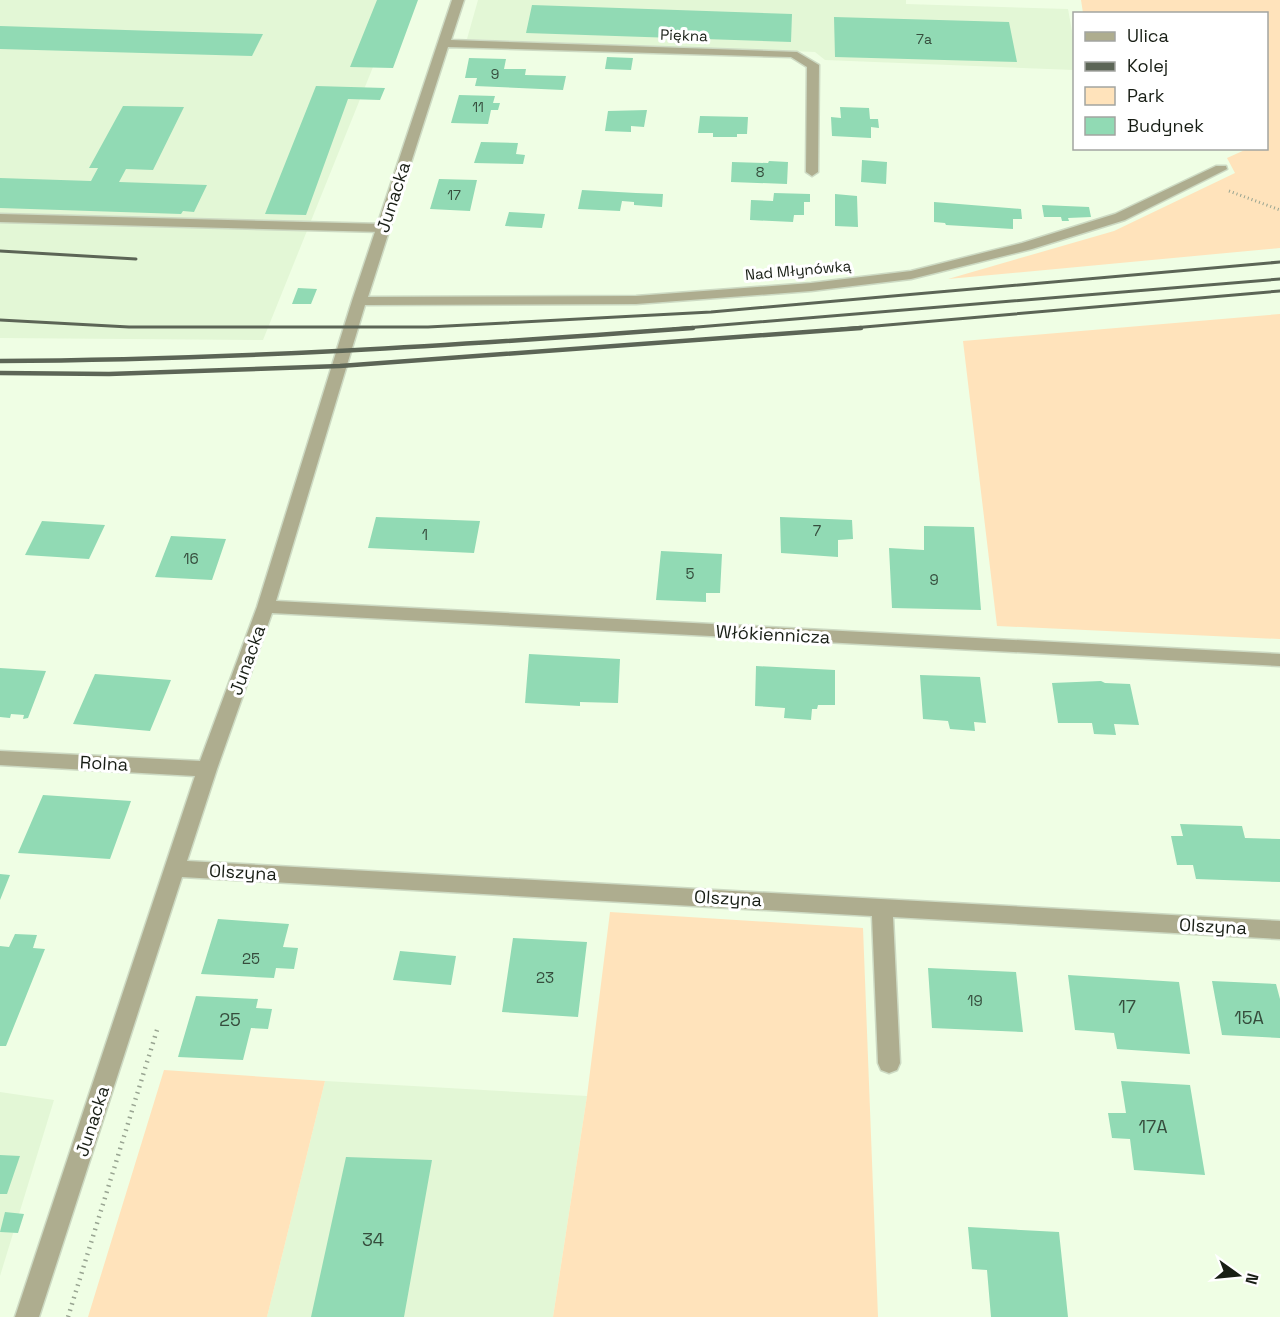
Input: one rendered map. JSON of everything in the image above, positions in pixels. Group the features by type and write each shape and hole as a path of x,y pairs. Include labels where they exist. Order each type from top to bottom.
{"street":[{"name":"Junacka","path":"27,1317 207,769 266,607 359,302 458,0"},
{"name":"Piękna","path":"444,43 793,54 813,65 812,172"},
{"name":"Nad Młynówką","path":"359,302 636,300 811,287 911,275 1027,246 1120,217 1221,169"},
{"path":"0,218 383,228"},
{"name":"Włókiennicza","path":"266,607 1280,660"},
{"name":"Rolna","path":"0,758 207,769"},
{"name":"Olszyna","path":"176,868 1280,930"},
{"path":"882,907 889,1063"}],"path":[{"path":"1200,179 1280,210"}],"shaded area":[{"path":"0,0 400,0 263,340 0,338"},
{"path":"478,0 906,0 906,4 1068,9 1073,36 1073,70 825,60 815,52 467,39"},
{"path":"325,1081 587,1096 553,1317 267,1317"},
{"path":"0,1092 54,1100 0,1276"}],"green space":[{"path":"1081,0 1280,0 1280,248 948,279 1114,231 1235,173 1227,158 1245,150 1268,150 1268,12 1083,12"},
{"path":"1280,314 1280,639 997,626 963,341"},
{"path":"610,912 863,928 878,1317 553,1317 587,1096"},
{"path":"164,1070 325,1081 267,1317 88,1317"}],"building":[{"path":"377,0 418,0 393,68 350,67"},
{"path":"532,5 792,14 791,42 526,33"},
{"path":"834,17 1009,22 1017,62 835,57"},
{"path":"0,26 263,34 252,56 0,49"},
{"path":"607,57 633,58 631,70 605,69"},
{"path":"469,58 506,59 504,69 526,69 525,75 566,76 563,90 475,86 477,78 465,78"},
{"path":"316,86 385,88 380,100 348,99 306,215 265,214"},
{"path":"459,95 495,96 493,103 500,103 498,110 491,110 488,124 451,123"},
{"path":"123,106 184,107 153,170 126,169 119,182 207,185 194,212 183,211 181,214 0,208 0,178 91,181 98,168 89,168"},
{"path":"840,107 869,108 870,119 878,119 879,128 871,127 871,138 832,136 831,117 841,118"},
{"path":"647,110 644,127 631,126 631,132 605,131 608,111"},
{"path":"700,116 748,117 747,134 737,134 737,137 713,137 713,133 698,133"},
{"path":"481,142 518,143 516,154 525,155 523,164 474,163"},
{"path":"862,160 887,162 886,184 861,182"},
{"path":"769,161 788,162 787,184 731,182 732,162 768,163"},
{"path":"439,179 477,180 470,211 430,209"},
{"path":"582,190 663,194 662,207 634,205 634,202 622,201 620,211 578,209"},
{"path":"774,193 810,194 810,202 804,202 804,215 794,215 793,222 750,220 751,200 773,201"},
{"path":"835,194 857,196 858,227 835,226"},
{"path":"934,202 1021,209 1022,219 1013,219 1013,229 946,225 934,222"},
{"path":"1042,205 1089,207 1091,217 1068,218 1069,221 1062,221 1061,217 1044,217"},
{"path":"509,212 545,214 542,228 505,226"},
{"path":"298,288 317,289 311,304 292,304"},
{"path":"376,517 480,521 474,553 368,548"},
{"path":"780,517 852,520 853,539 838,540 838,557 781,553"},
{"path":"42,521 105,525 89,559 25,555"},
{"path":"924,526 974,527 981,610 892,608 889,548 924,550"},
{"path":"171,536 226,539 212,580 155,577"},
{"path":"661,551 722,554 720,593 706,593 706,602 656,600"},
{"path":"529,654 620,659 618,703 580,702 580,706 525,703"},
{"path":"756,666 835,670 835,705 818,705 817,709 812,709 811,720 784,718 785,708 755,706"},
{"path":"0,668 46,671 28,718 23,719 24,715 11,714 10,718 0,717"},
{"path":"95,674 171,680 150,731 73,724"},
{"path":"920,675 980,677 986,723 974,722 975,731 950,729 948,721 923,719"},
{"path":"1101,681 1130,684 1139,725 1114,724 1116,735 1094,734 1092,723 1058,723 1052,683"},
{"path":"43,795 131,801 110,859 18,853"},
{"path":"1180,824 1242,826 1245,838 1280,839 1280,882 1196,879 1193,865 1177,865 1171,836 1183,836"},
{"path":"0,874 10,875 0,900"},
{"path":"218,919 289,924 283,947 298,948 294,969 276,968 274,978 201,974"},
{"path":"15,934 37,935 33,948 45,949 6,1046 0,1046 0,946 9,947"},
{"path":"513,938 587,942 578,1017 502,1012"},
{"path":"400,951 456,956 451,985 393,980"},
{"path":"928,968 1016,972 1023,1032 932,1028"},
{"path":"1068,975 1179,982 1190,1054 1117,1049 1114,1033 1075,1030"},
{"path":"1212,981 1276,984 1280,999 1280,1038 1222,1035"},
{"path":"196,996 258,999 256,1008 272,1009 268,1029 251,1028 243,1060 178,1057"},
{"path":"1121,1081 1190,1085 1205,1175 1134,1170 1130,1139 1112,1138 1108,1113 1126,1113"},
{"path":"0,1155 20,1156 7,1194 0,1194"},
{"path":"346,1157 432,1160 404,1317 311,1317"},
{"path":"5,1212 24,1214 18,1233 0,1232"},
{"path":"968,1227 1059,1232 1068,1317 991,1317 987,1270 972,1269"}],"railway":[{"path":"0,251 136,259"},
{"path":"0,320 129,327 428,327 711,312 1280,262"},
{"path":"673,329 1280,279"},
{"path":"841,329 1280,291"},
{"path":"0,361 174,358 347,350 693,328"},
{"path":"0,373 109,374 340,366 861,328"}]}
